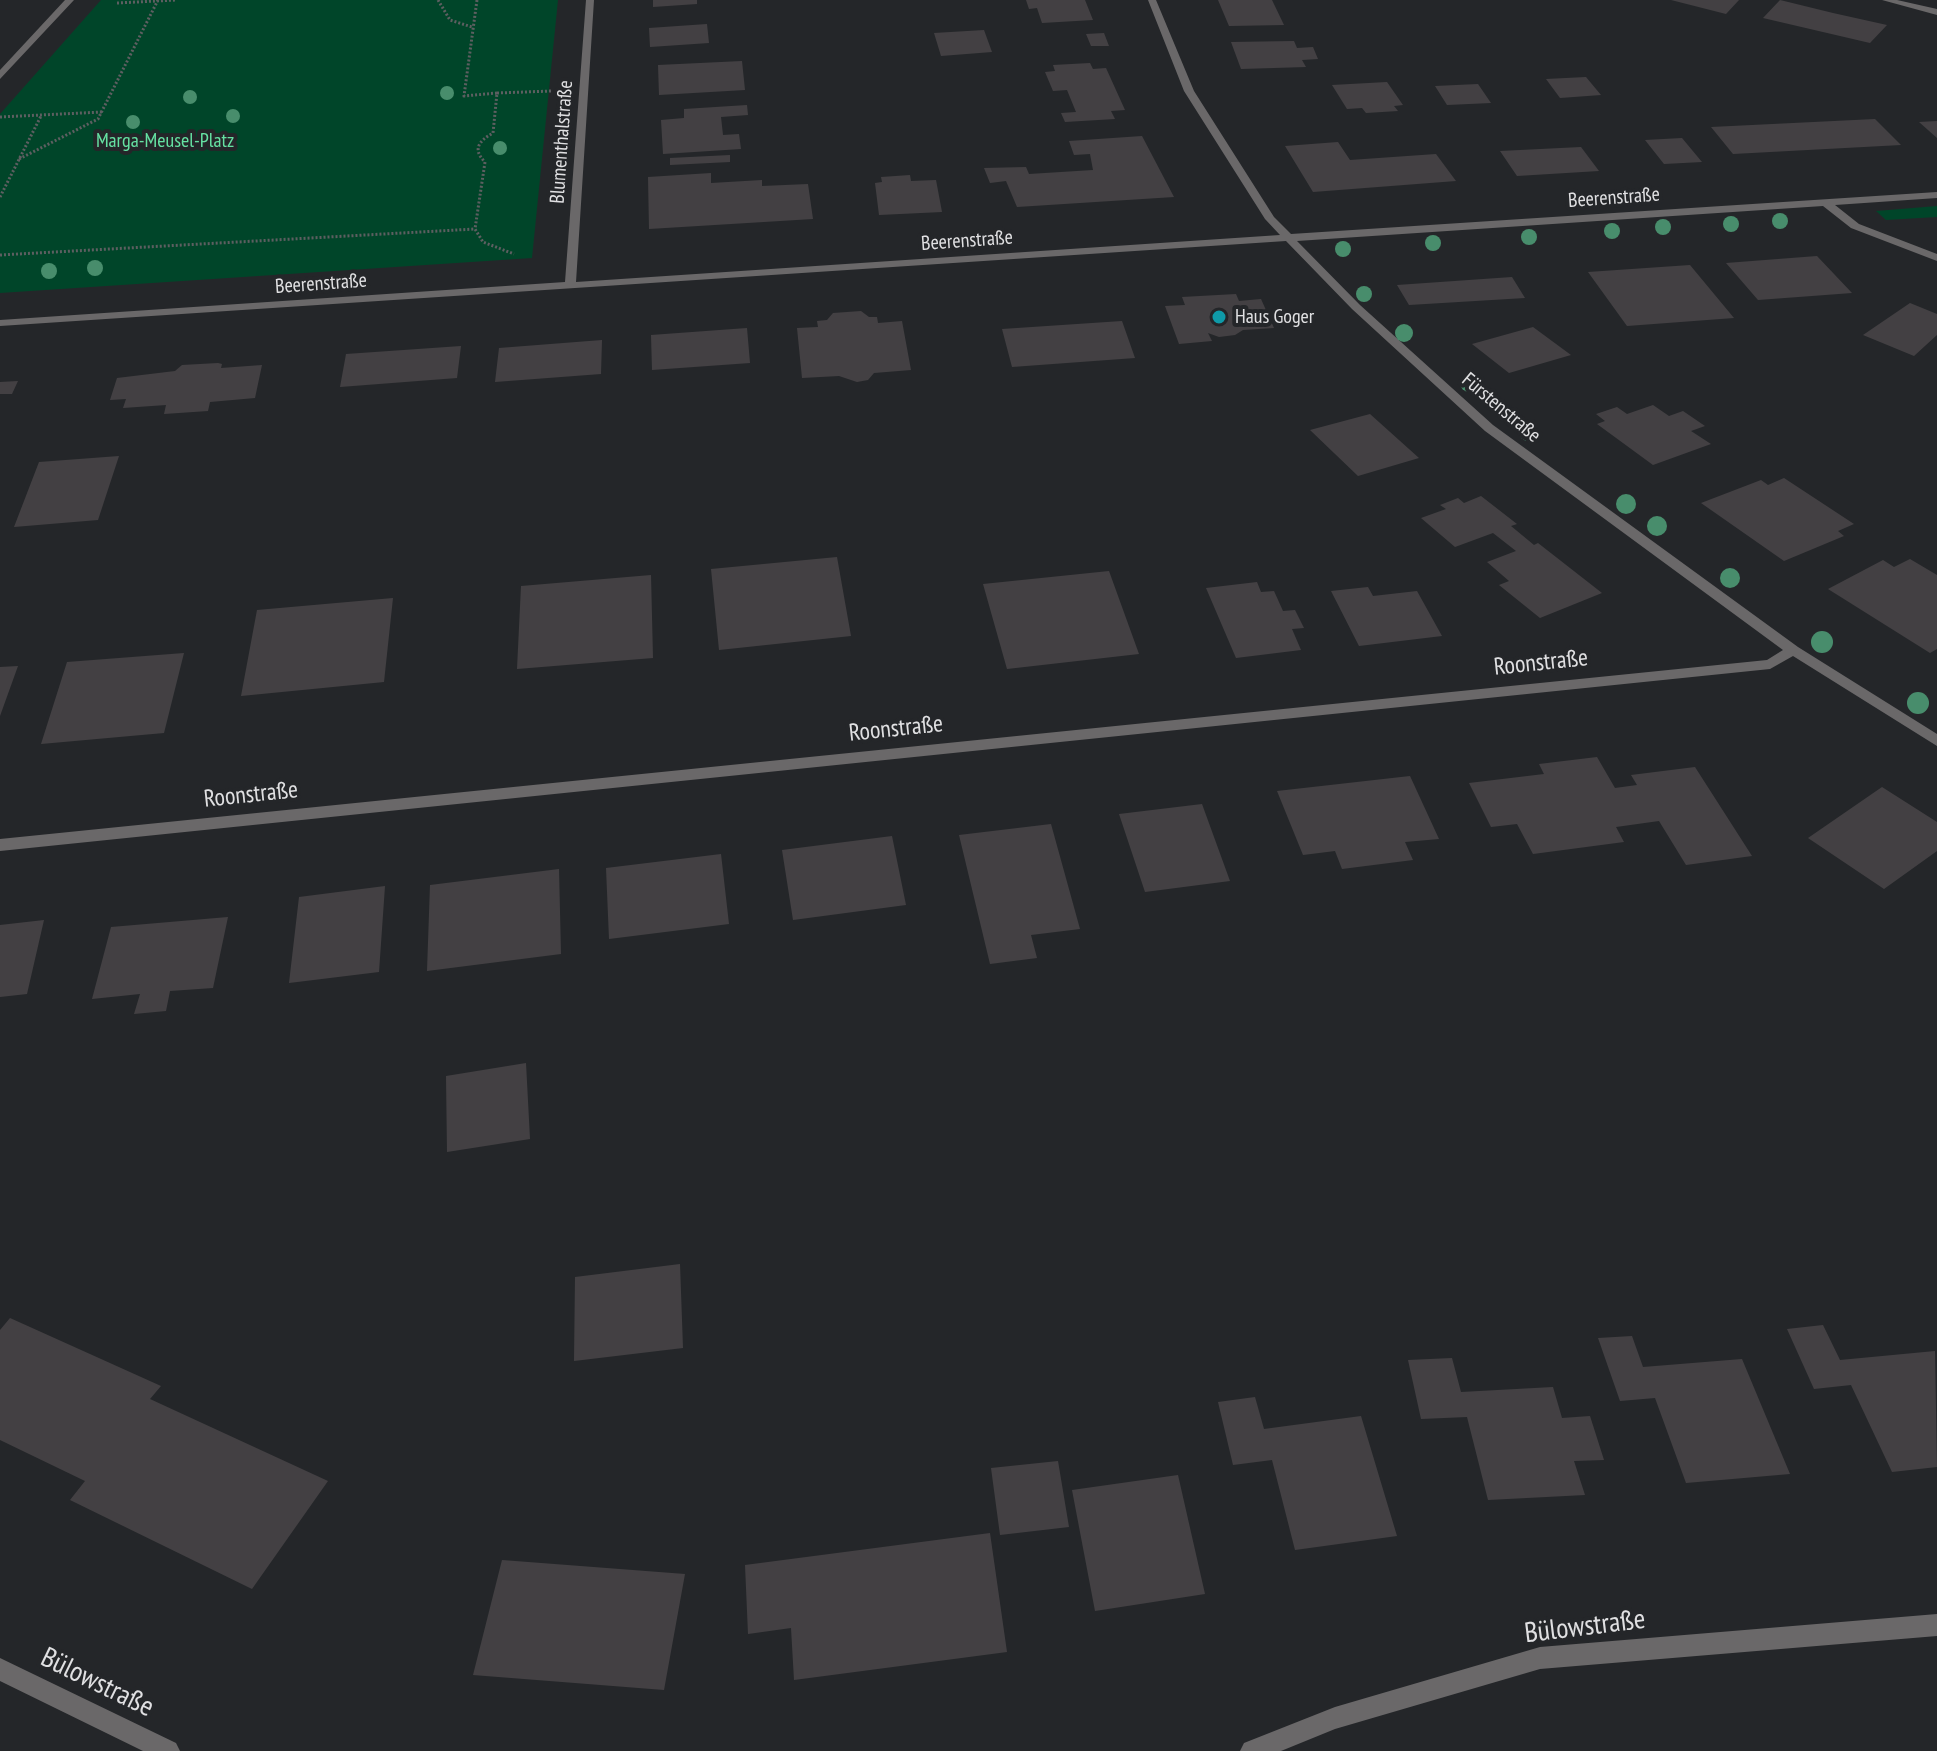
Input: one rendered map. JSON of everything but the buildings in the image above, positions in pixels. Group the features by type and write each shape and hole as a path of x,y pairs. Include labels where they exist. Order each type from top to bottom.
{"street":[{"path":"0,76 70,0"},
{"name":"Blumenthalstraße","path":"570,286 590,0"},
{"name":"Fürstenstraße","path":"1152,0 1189,91 1270,219 1356,307 1489,428 1793,650 1937,741"},
{"path":"1886,0 1937,12"},
{"name":"Beerenstraße","path":"0,323 1937,195"},
{"path":"1826,203 1855,226 1937,258"},
{"name":"Roonstraße","path":"0,845 1770,664 1793,650"},
{"name":"Bülowstraße","path":"1252,1751 1335,1718 1540,1658 1937,1625"},
{"name":"Bülowstraße","path":"0,1669 168,1751"}],"path":[{"path":"19,159 96,122 158,0"},
{"path":"117,3 176,0"},
{"path":"438,0 446,17 457,26 472,27"},
{"path":"477,0 464,96 556,91"},
{"path":"497,93 493,133 482,139 477,147 478,155 485,162 475,229 483,242 526,259"},
{"path":"0,117 103,112"},
{"path":"0,197 41,115"},
{"path":"0,255 475,229"}],"green space":[{"name":"Marga-Meusel-Platz","path":"101,0 558,0 532,258 0,293 0,114"},
{"path":"1937,206 1937,217 1886,220 1876,211"}],"place":[{"name":"Haus Goger","path":"1219,317"}]}
